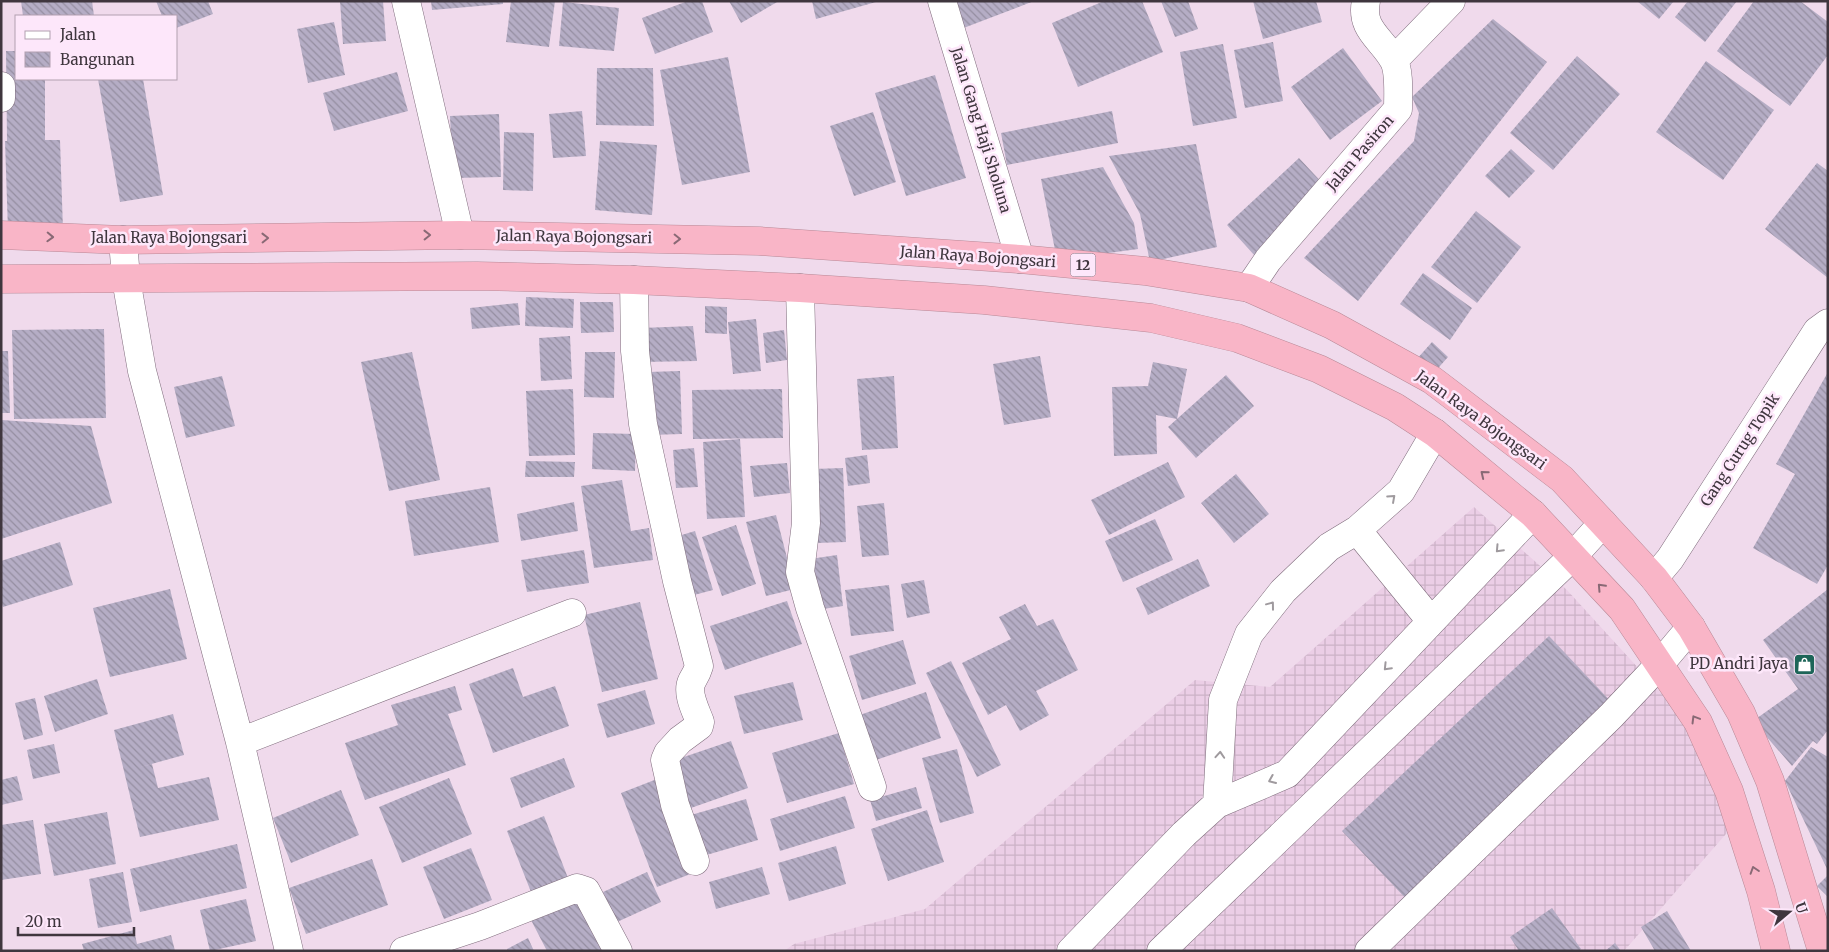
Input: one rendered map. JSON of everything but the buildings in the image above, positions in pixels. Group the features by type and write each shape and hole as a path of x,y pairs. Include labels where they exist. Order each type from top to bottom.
{"highway":[{"name":"Jalan Raya Bojongsari","path":"1,235 123,240 460,234 758,241 1020,259 1145,271 1249,288 1332,325 1432,380 1562,479 1654,578 1691,627 1741,713 1770,781 1822,951"},
{"path":"1,279 477,276 634,280 984,300 1151,318 1237,338 1319,369 1395,407 1435,434 1533,514 1622,609 1698,722 1729,791 1761,891 1776,951"}],"street":[{"path":"406,1 460,234"},
{"name":"Jalan Gang Haji Sholuna","path":"942,1 1020,259"},
{"name":"Jalan Pasiron","path":"1249,288 1268,260 1398,109 1399,86 1394,60 1377,40 1365,20 1366,1"},
{"path":"1394,60 1451,1"},
{"path":"1,86 1,98"},
{"path":"123,240 126,279 142,371 240,742 289,951"},
{"path":"634,280 635,351 644,424 677,581 699,666 697,675 691,683 690,694 700,722 699,726 680,740 668,753 665,760 675,805 695,861"},
{"path":"800,288 806,523 800,572 810,608 872,786"},
{"name":"Gang Curug Topik","path":"1654,578 1670,559 1817,331 1828,324"},
{"path":"1217,804 1223,700 1249,634 1283,590 1329,547 1357,530 1401,491 1435,434"},
{"path":"1071,951 1184,834 1217,804 1286,774 1533,514"},
{"path":"1161,951 1573,556 1603,523"},
{"path":"1357,530 1431,621"},
{"path":"240,742 572,613"},
{"path":"1369,951 1611,716 1660,664 1691,627"},
{"path":"404,951 480,926 577,888 586,891 618,951"}],"shaded area":[{"path":"1474,507 1567,590 1682,716 1732,827 1624,951 784,951 794,944 925,909 1195,680 1270,687"}],"place":[{"name":"PD Andri Jaya","path":"1804,664"}]}
